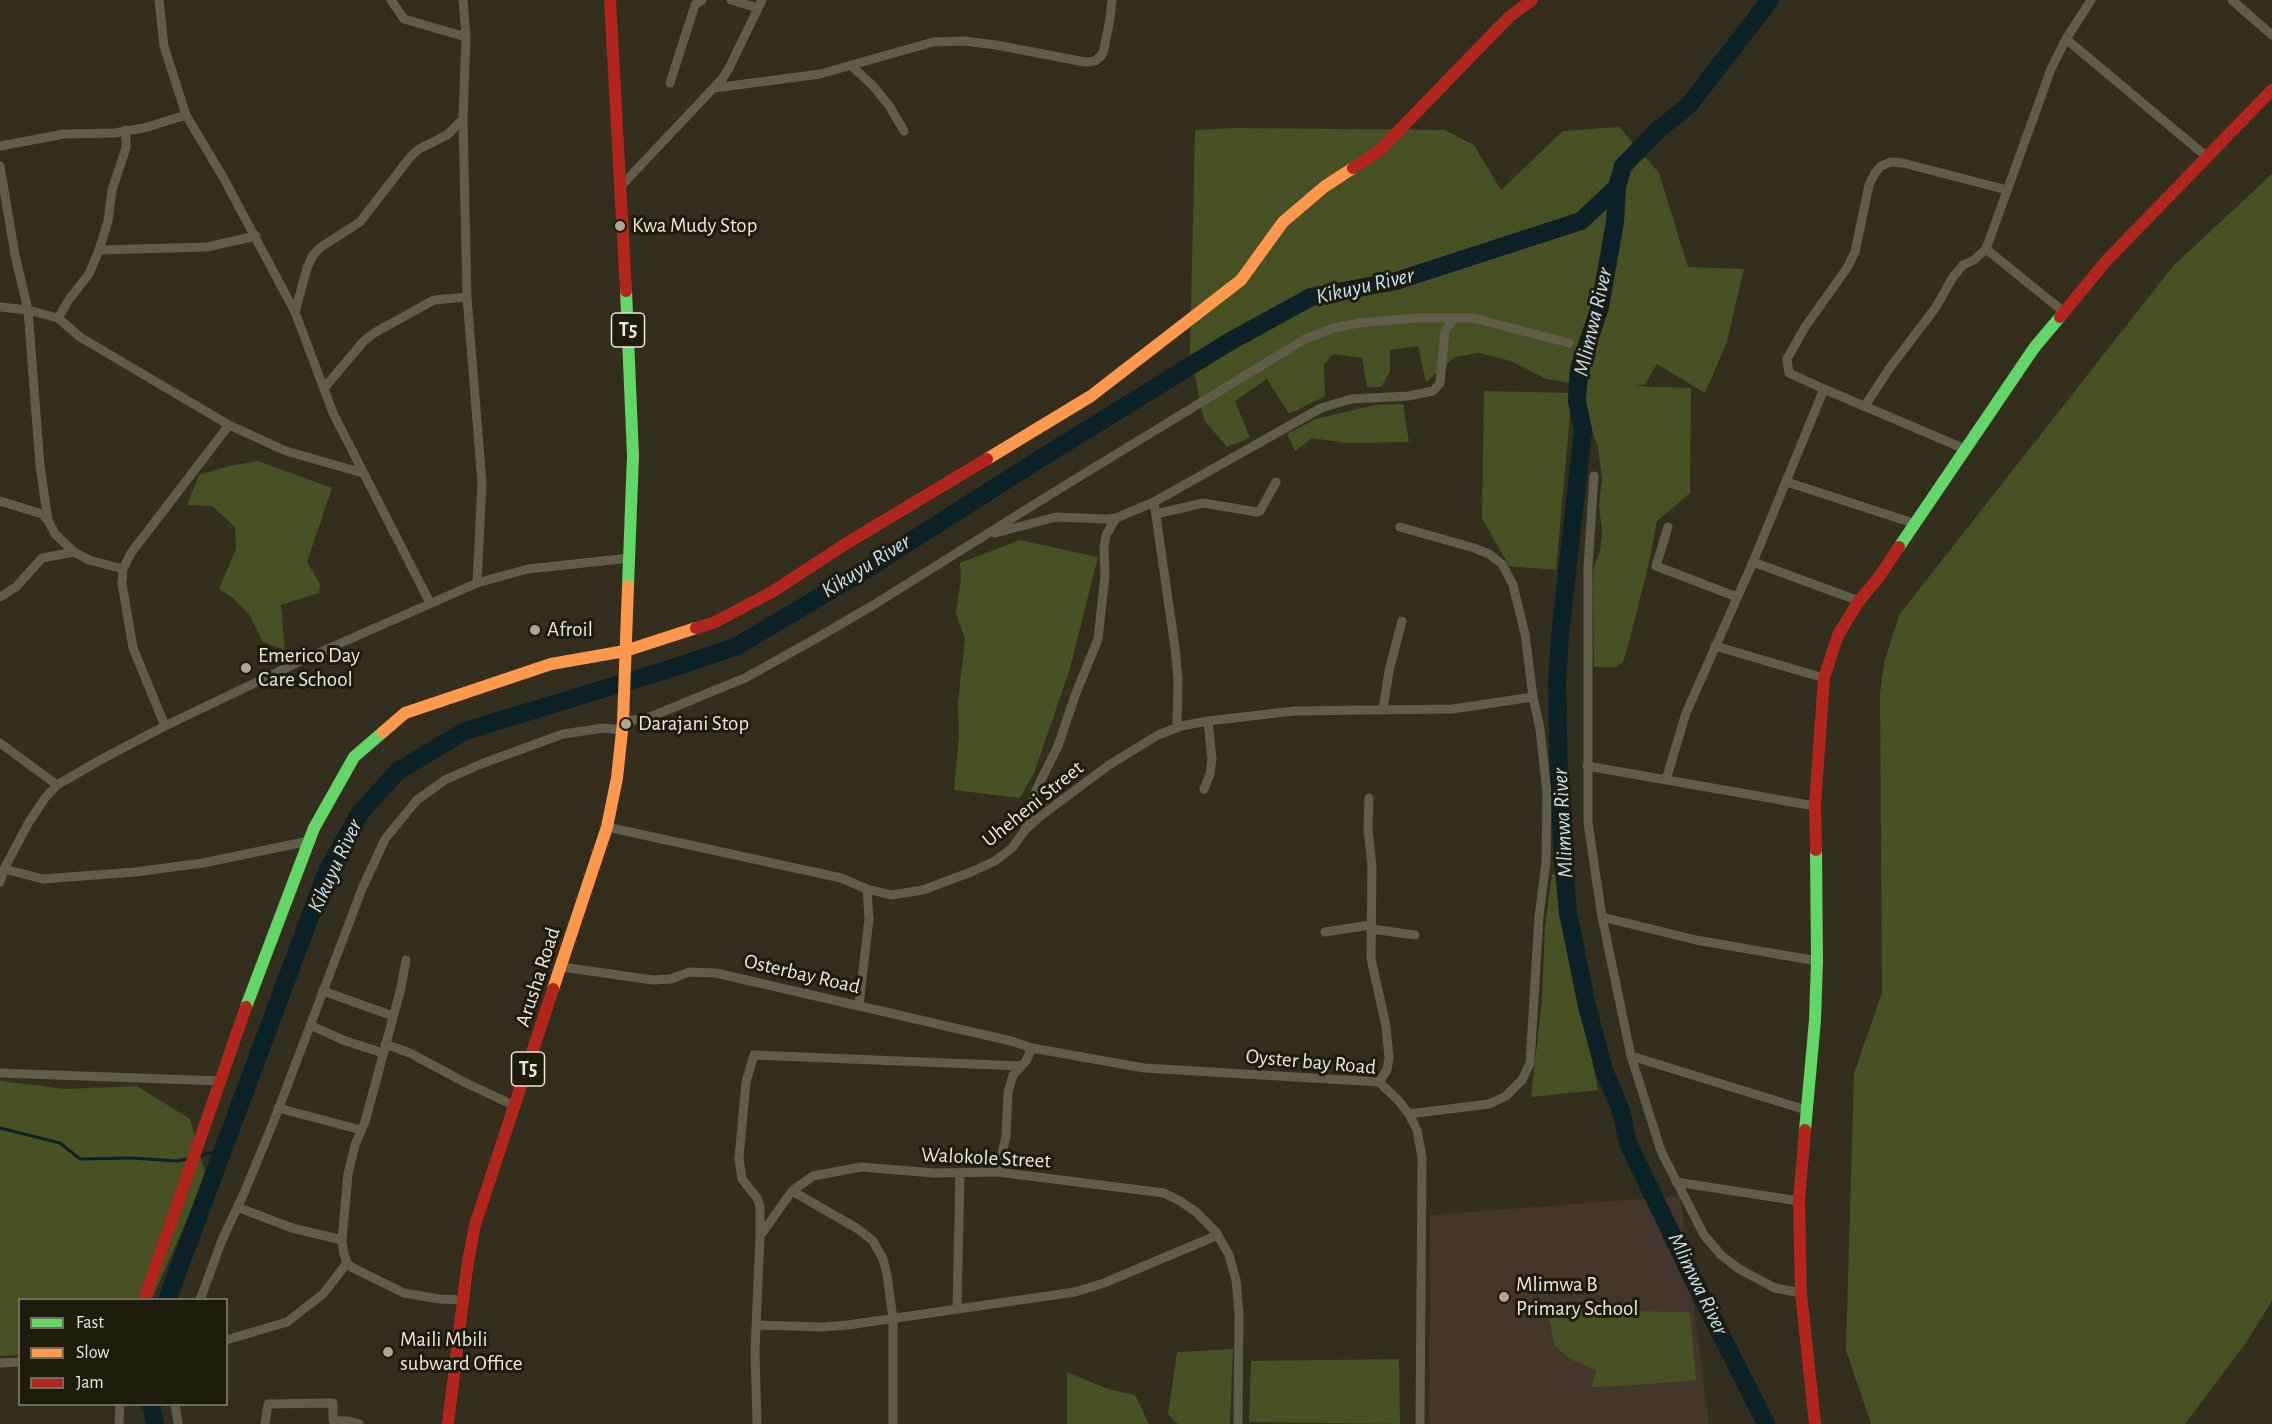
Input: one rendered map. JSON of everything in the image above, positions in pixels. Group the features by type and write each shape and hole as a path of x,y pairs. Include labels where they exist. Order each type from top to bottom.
{"main road":[{"name":"T5","path":"610,0 633,456 623,723"},
{"path":"144,1298 314,828 354,757 405,713 551,664 624,656 713,623 772,591 847,543 1091,396 1241,280 1283,222 1324,187 1380,151 1509,17 1532,0"},
{"path":"1815,1424 1801,1293 1799,1201 1815,1020 1817,961 1815,806 1824,678 1838,635 1859,601 1916,524 2034,348 2107,260 2272,90"},
{"name":"Arusha Road","path":"448,1424 475,1225 607,826 623,723"}],"street":[{"path":"159,0 164,46 186,115 256,236 295,312 333,413 430,603"},
{"path":"391,0 404,19 466,37"},
{"path":"463,0 466,37 463,119 467,297 482,483 477,583"},
{"path":"670,83 695,5 702,0"},
{"path":"621,186 714,88 729,68 760,4 731,0"},
{"path":"714,88 820,74 919,45 946,41 996,45 1085,62 1095,61 1102,55 1104,48 1112,0"},
{"path":"1865,406 1889,369 1936,307 1953,277 1963,265 1974,260 1986,249 2051,69 2066,39 2091,0"},
{"path":"2232,0 2272,35"},
{"path":"2066,39 2208,157"},
{"path":"852,66 879,94 904,131"},
{"path":"0,146 64,134 114,133 144,128 186,115"},
{"path":"295,312 307,268 313,255 321,247 353,228 384,193 397,172 411,156 419,149 447,135 463,119"},
{"path":"58,318 89,274 99,250 108,221 112,190 126,148 126,130"},
{"path":"1965,448 1789,373 1787,359 1805,327 1847,268 1855,252 1869,185 1881,166 1891,162 1903,163 2007,190"},
{"path":"0,166 15,255 28,310 40,466 48,520 55,534 74,552 89,560 123,569"},
{"path":"99,250 207,247 256,236"},
{"path":"1986,249 2064,312"},
{"path":"325,387 363,342 374,333 434,300 467,297"},
{"path":"0,307 28,310 58,318 80,337 229,425 286,451 363,473"},
{"path":"200,1298 222,1240 278,1108 376,856 385,839 417,801 445,780 563,734 604,728 650,717 745,678 875,604 1305,339 1334,328 1359,323 1416,318 1473,318 1569,343"},
{"path":"985,536 1056,517 1116,518 1154,502 1328,405 1351,399 1408,396 1433,391 1440,383 1445,331 1454,318"},
{"path":"1666,780 1686,713 1753,562 1787,482 1814,408 1824,389"},
{"path":"165,726 133,648 122,584 123,569 131,554 229,425"},
{"path":"1594,476 1588,567 1588,823 1602,917 1632,1056 1661,1151 1704,1235 1721,1255 1739,1269 1775,1288 1801,1293"},
{"path":"1156,513 1203,503 1257,512 1260,511 1276,482"},
{"path":"1787,482 1916,524"},
{"path":"0,501 42,514 48,520"},
{"path":"1154,502 1175,648 1178,679 1177,728"},
{"path":"1025,830 1036,790 1066,725 1098,639 1105,576 1104,547 1106,535 1116,518"},
{"path":"1400,527 1474,548 1489,554 1502,564 1513,585 1525,634 1533,697 1540,729 1547,793 1546,862 1539,916 1530,1063 1522,1080 1506,1096 1489,1104 1409,1114"},
{"path":"1668,527 1656,566 1737,597"},
{"path":"0,597 16,587 42,558 74,552"},
{"path":"0,882 5,857 45,798 57,785 165,726 307,657 477,583 528,569 630,558"},
{"path":"1753,562 1859,601"},
{"path":"1383,709 1389,671 1402,621"},
{"path":"1715,646 1824,678"},
{"name":"Uheheni Street","path":"607,826 841,878 891,896 923,890 994,861 1012,848 1025,830 1042,814 1109,765 1158,735 1177,728 1208,721 1294,711 1452,709 1533,697"},
{"path":"1203,789 1210,774 1212,759 1208,721"},
{"path":"0,743 57,785"},
{"path":"1587,766 1815,806"},
{"path":"1369,798 1368,828 1372,867 1371,959 1386,1026 1389,1058 1387,1070 1379,1082"},
{"path":"4,869 43,879 124,873 203,863 309,841"},
{"path":"859,1005 869,919 867,889"},
{"path":"1602,917 1695,940 1817,961"},
{"path":"1325,932 1370,927 1415,935"},
{"path":"406,960 401,988 348,1174 342,1240 347,1263 365,1275 404,1293 439,1299 464,1300"},
{"name":"Osterbay Road","path":"562,967 653,980 671,978 689,972 716,973 1011,1041 1032,1048"},
{"path":"323,991 393,1016"},
{"path":"310,1024 343,1040 410,1053 515,1106"},
{"path":"998,1172 1006,1136 1008,1092 1013,1075 1022,1066 1032,1048"},
{"name":"Oyster bay Road","path":"1032,1048 1144,1068 1379,1082 1398,1100 1409,1114 1417,1130 1422,1157 1420,1424"},
{"path":"757,1424 756,1325 760,1206 757,1198 742,1179 739,1158 746,1082 754,1055 1022,1066"},
{"path":"1632,1056 1806,1110"},
{"path":"0,1073 221,1081"},
{"path":"278,1108 361,1130"},
{"name":"Walokole Street","path":"760,1236 792,1191 813,1176 861,1167 925,1172 998,1172 1164,1193 1196,1212 1218,1235 1229,1254 1236,1280 1239,1313 1238,1424"},
{"path":"957,1308 960,1173"},
{"path":"1676,1182 1799,1201"},
{"path":"792,1191 850,1224 873,1241 883,1259 892,1319 893,1424"},
{"path":"237,1207 292,1228 342,1240"},
{"path":"756,1325 823,1327 1075,1292 1104,1283 1218,1235"},
{"path":"228,1339 287,1322 323,1294 347,1263"},
{"path":"0,1363 18,1362"},
{"path":"265,1424 268,1404 333,1403 333,1421 349,1420 359,1424"},
{"path":"119,1424 120,1406"},
{"path":"175,1406 178,1424"}],"shaded area":[{"path":"1680,1196 1709,1424 1429,1424 1430,1215"}],"green space":[{"path":"1619,127 1659,173 1688,267 1744,269 1727,342 1705,393 1657,364 1645,384 1635,386 1691,388 1690,493 1657,521 1648,567 1623,662 1616,667 1594,667 1593,582 1594,566 1600,552 1602,532 1599,506 1602,478 1598,447 1586,412 1585,385 1546,379 1511,361 1479,353 1455,357 1426,382 1418,346 1390,350 1390,372 1381,387 1367,387 1362,358 1333,354 1324,365 1325,396 1289,414 1267,379 1235,401 1250,438 1227,447 1204,420 1190,352 1195,130 1235,128 1445,130 1474,145 1501,190 1563,131"},
{"path":"2272,174 2272,1301 2245,1344 2185,1424 1871,1424 1846,1350 1854,1073 1882,993 1880,694 1884,663 1899,615 2173,266"},
{"path":"1484,391 1572,393 1556,570 1509,566 1482,518"},
{"path":"1403,404 1409,442 1346,443 1312,438 1295,451 1287,434 1316,419 1375,405"},
{"path":"258,461 332,488 307,562 320,584 319,593 281,605 285,650 263,642 249,614 233,598 219,589 236,549 235,527 212,506 187,505 199,475 229,466"},
{"path":"1020,540 1098,557 1069,672 1034,773 1020,798 954,790 959,736 958,702 965,639 956,613 961,580 960,563"},
{"path":"1552,874 1559,875 1568,940 1598,1090 1531,1097 1542,1000 1545,927"},
{"path":"0,1081 66,1089 137,1086 190,1119 206,1176 152,1298 18,1298 18,1355 0,1356"},
{"path":"1547,1310 1690,1312 1696,1380 1592,1387 1596,1370 1570,1359 1555,1346"},
{"path":"1233,1349 1230,1424 1178,1424 1168,1414 1177,1352"},
{"path":"1399,1359 1400,1424 1249,1422 1251,1361"},
{"path":"1067,1372 1108,1389 1135,1395 1149,1424 1067,1424"}],"waterway":[{"name":"Kikuyu River","path":"168,1298 327,871 360,813 398,771 465,731 737,646 870,567 1229,342 1311,297 1396,281 1581,221 1617,187 1623,166 1658,130 1689,105 1770,0"},
{"name":"Mlimwa River","path":"1617,187 1615,222 1600,307 1579,369 1577,401 1583,430 1560,636 1557,682 1559,780 1568,913 1587,1006 1604,1070 1621,1111 1628,1143 1766,1424"},
{"path":"0,1128 60,1143 80,1159 132,1158 177,1161 188,1159"},
{"path":"198,1156 222,1150"},
{"name":"Kikuyu River","path":"151,1406 155,1424"}],"traffic: fast":[{"path":"626,291 633,456 628,586"},
{"path":"1899,547 2034,348 2060,317"},
{"path":"246,1007 314,828 354,757 383,732"},
{"path":"1805,1130 1815,1020 1816,850"}],"traffic: slow":[{"path":"987,459 1091,396 1241,280 1283,222 1324,187 1353,168"},
{"path":"553,989 607,827 617,778 623,722 628,586"},
{"path":"383,732 405,713 551,664 625,651 696,628"}],"traffic: jam":[{"path":"610,0 626,291"},
{"path":"1353,168 1379,151 1509,17 1532,0"},
{"path":"2060,317 2107,260 2272,90"},
{"path":"696,628 713,623 772,592 847,543 987,459"},
{"path":"1816,850 1815,806 1824,678 1838,635 1859,601 1899,547"},
{"path":"448,1424 467,1268 475,1225 553,989"},
{"path":"145,1298 246,1007"},
{"path":"1805,1130 1799,1201 1801,1293 1815,1424"}],"place":[{"name":"Kwa Mudy Stop","path":"620,226"},
{"name":"Afroil","path":"535,630"},
{"name":"Emerico Day Care School","path":"246,668"},
{"name":"Darajani Stop","path":"626,724"},
{"name":"Mlimwa B Primary School","path":"1504,1297"},
{"name":"Maili Mbili subward Office","path":"388,1352"}]}
